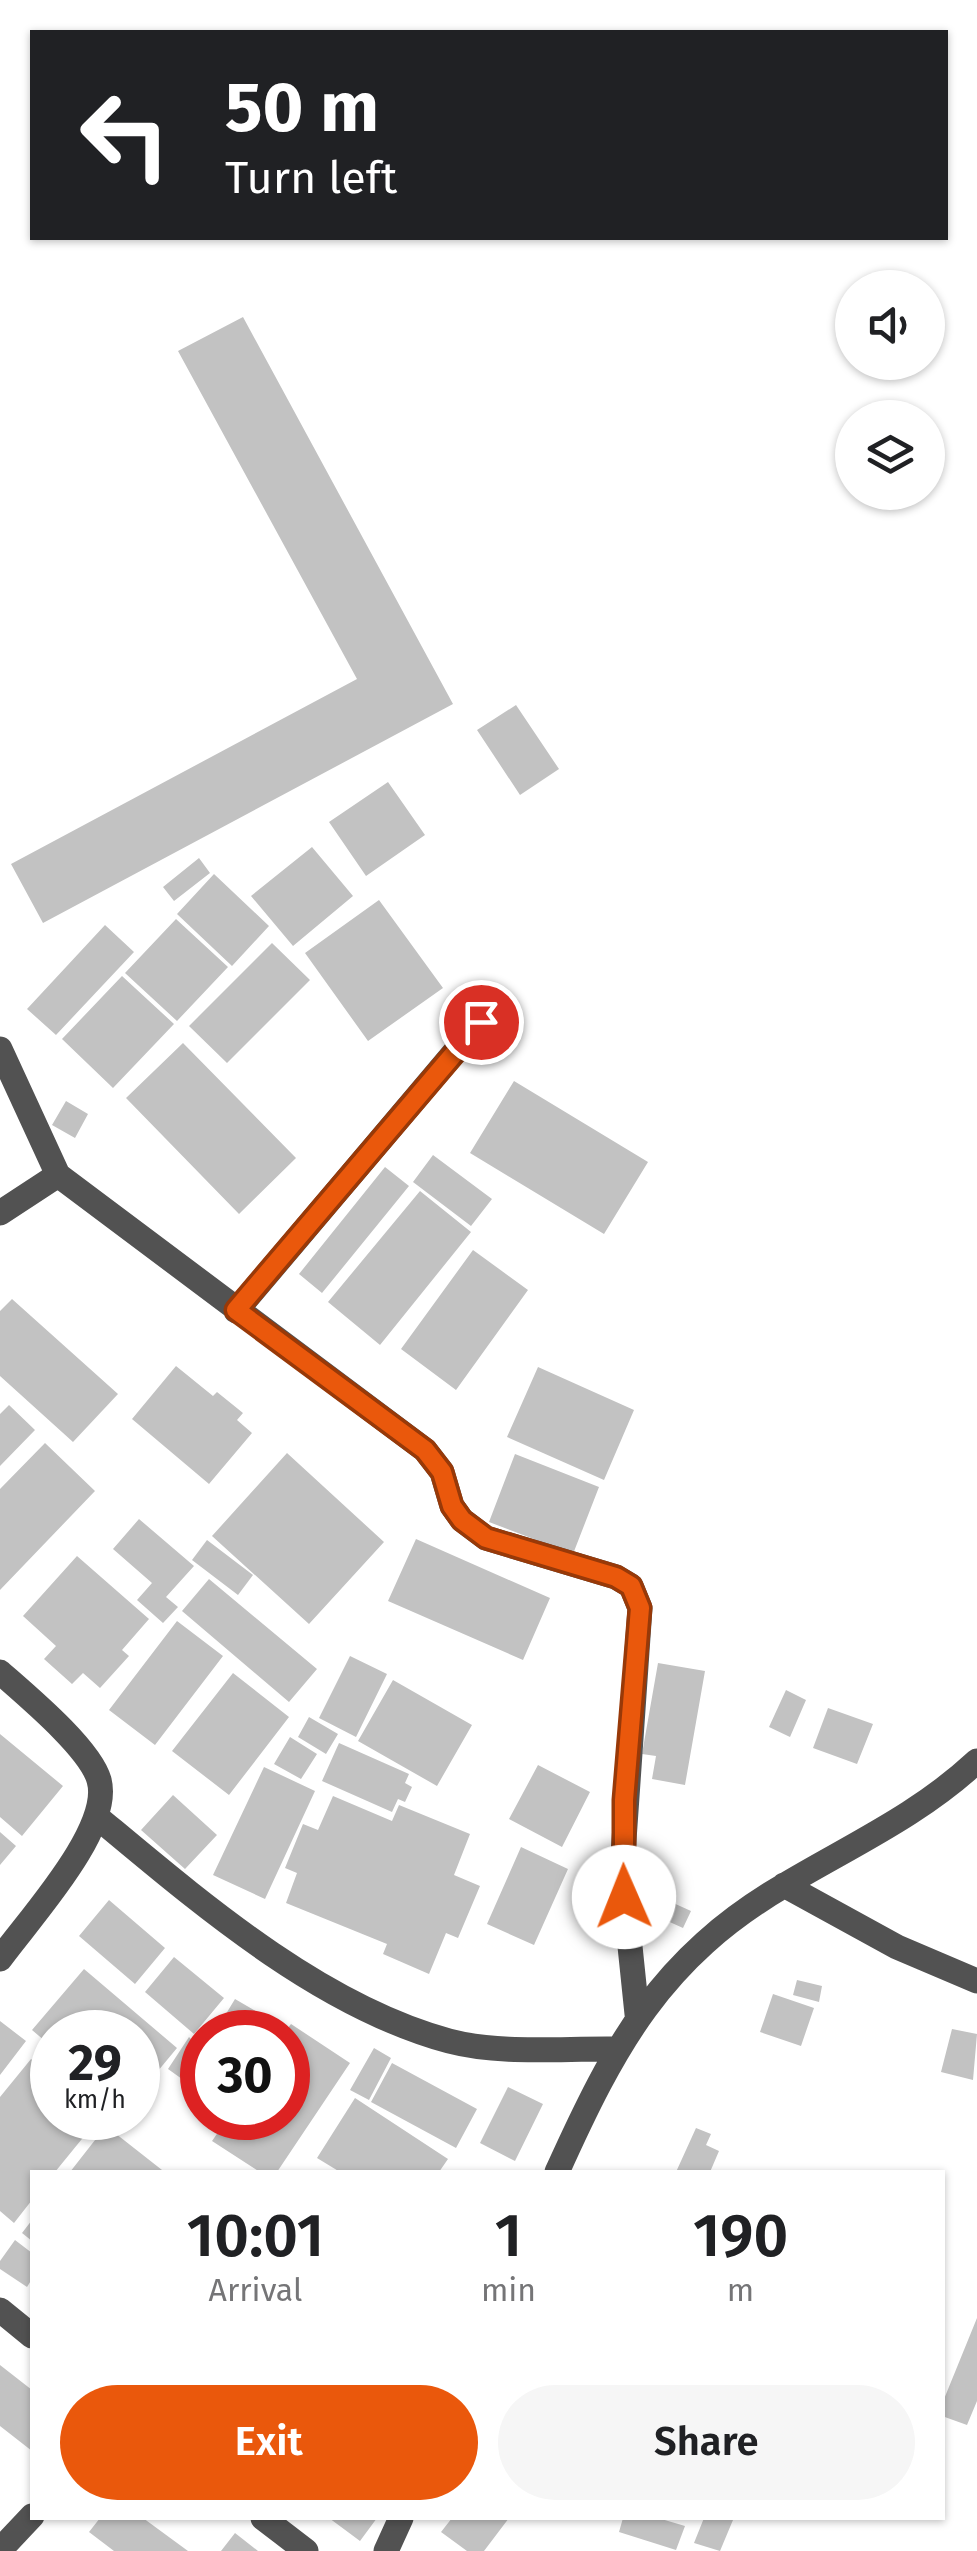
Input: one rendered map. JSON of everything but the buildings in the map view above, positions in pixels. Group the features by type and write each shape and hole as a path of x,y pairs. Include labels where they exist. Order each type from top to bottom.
{"street":[{"path":"236,1310 481,1022"},
{"path":"0,1048 58,1175 425,1450 442,1472 452,1506 462,1520 486,1538 616,1577 631,1586 640,1608 622,1869 638,2014"},
{"path":"0,1213 58,1175"},
{"path":"0,1672 72,1742 98,1776 101,1794 90,1834 0,1959"},
{"path":"558,2170 638,2014 702,1945 784,1885 908,1816 977,1761"},
{"path":"97,1816 216,1917 286,1962 386,2017 449,2041 497,2049 617,2049"},
{"path":"784,1885 897,1947 977,1981"},
{"path":"0,2310 30,2334"},
{"path":"0,2550 30,2518"},
{"path":"266,2520 306,2551"},
{"path":"386,2551 400,2520"}],"route":[{"path":"481,1022 236,1310 425,1450 442,1472 452,1506 462,1520 486,1538 616,1577 631,1586 640,1608 624,1800 624,1897"}]}
